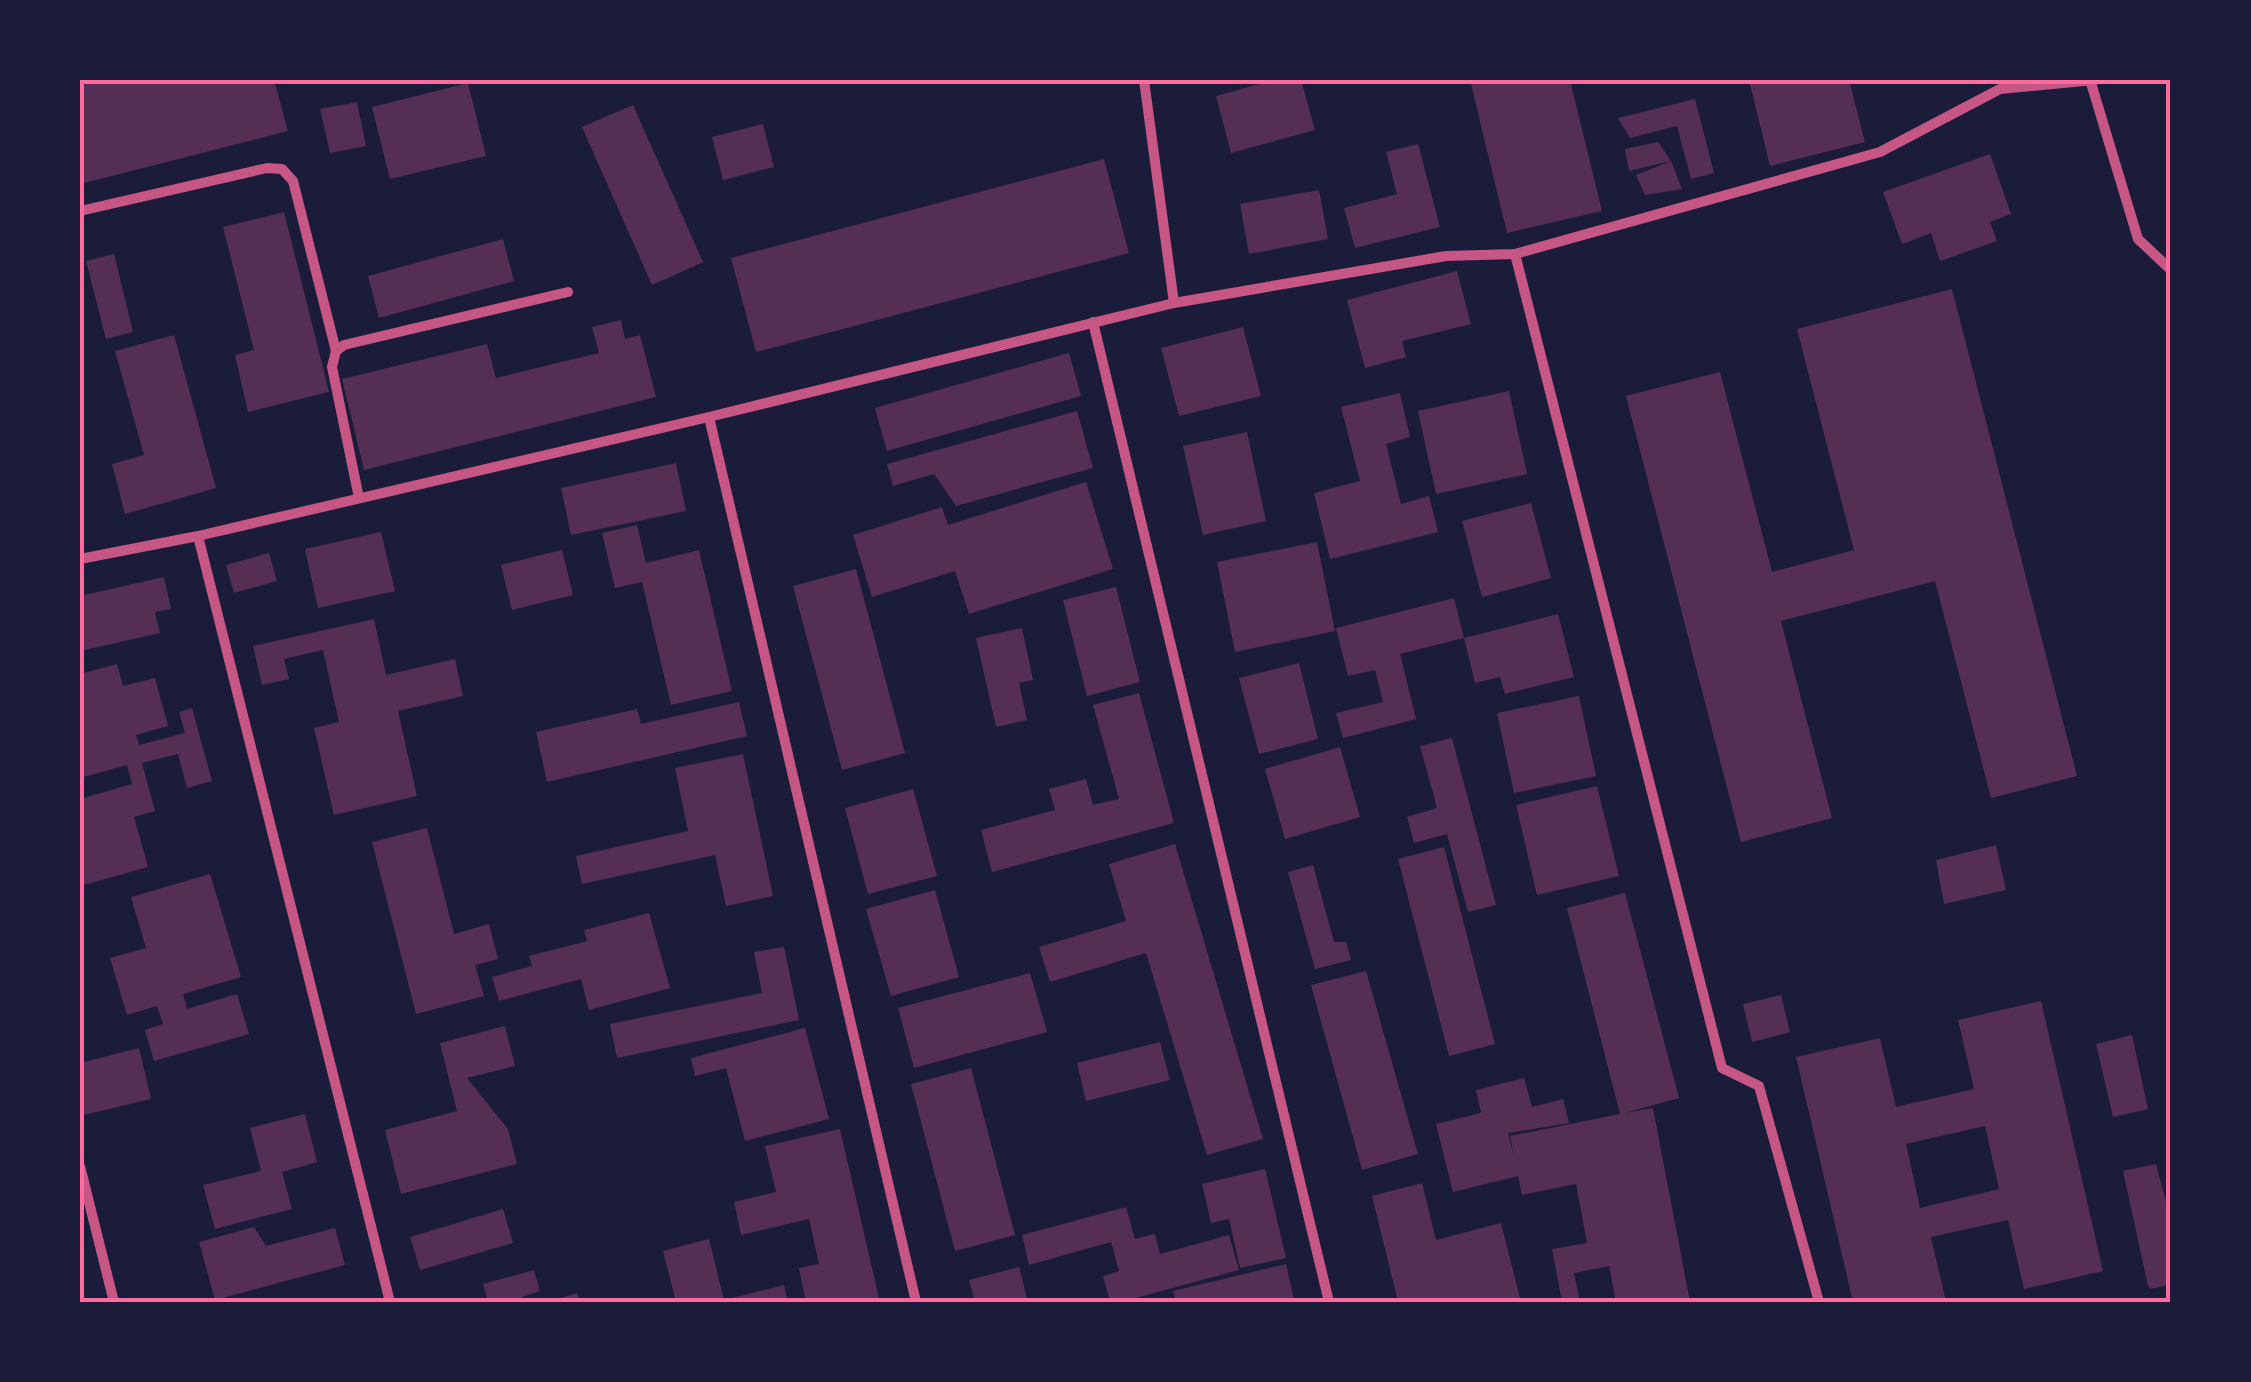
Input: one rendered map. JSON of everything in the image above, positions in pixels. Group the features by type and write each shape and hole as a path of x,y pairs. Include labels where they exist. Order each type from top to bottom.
{"street":[{"path":"1144,80 1174,303"},
{"path":"80,559 198,536 708,417 1174,303 1446,256 1516,254 1880,152 1998,85 2093,81 2138,239 2171,270"},
{"path":"80,211 267,168 282,169 293,181 336,351 332,367 359,498"},
{"path":"1516,254 1722,1068 1759,1086 1819,1302"},
{"path":"336,351 344,345 568,292"},
{"path":"1093,322 1329,1302"},
{"path":"708,417 916,1302"},
{"path":"198,536 390,1302"},
{"path":"80,1166 114,1302"}],"building":[{"path":"102,80 274,80 288,131 80,184 80,86"},
{"path":"1274,80 1301,80 1315,130 1231,153 1216,96"},
{"path":"1470,80 1570,80 1602,211 1507,233"},
{"path":"1749,80 1849,80 1865,142 1770,166"},
{"path":"468,83 486,156 390,179 372,107"},
{"path":"1695,99 1714,173 1691,179 1677,126 1630,138 1618,118"},
{"path":"357,102 366,146 330,153 320,109"},
{"path":"633,105 703,262 652,285 582,127"},
{"path":"763,124 774,167 723,180 712,137"},
{"path":"1658,142 1671,161 1629,171 1625,149"},
{"path":"1418,144 1440,227 1355,248 1344,208 1397,194 1386,152"},
{"path":"1990,154 2011,214 1990,222 1997,241 1940,261 1931,233 1902,244 1883,192"},
{"path":"1104,159 1129,253 756,352 731,258"},
{"path":"1671,161 1682,189 1645,195 1636,175"},
{"path":"1319,190 1328,239 1249,254 1240,204"},
{"path":"284,212 329,392 248,412 235,355 254,350 223,227"},
{"path":"503,239 514,281 379,318 368,276"},
{"path":"114,254 133,332 106,339 86,261"},
{"path":"1457,271 1471,324 1402,341 1406,357 1365,368 1347,300"},
{"path":"1952,289 2077,776 1991,798 1935,581 1781,621 1832,818 1741,842 1626,396 1720,372 1772,572 1854,550 1797,329"},
{"path":"621,320 625,339 640,335 656,397 364,470 342,379 487,344 496,378 599,353 592,327"},
{"path":"1243,327 1261,396 1179,416 1161,348"},
{"path":"174,335 216,488 125,514 112,464 144,455 115,351"},
{"path":"1069,353 1081,396 887,451 875,408"},
{"path":"1509,391 1527,474 1436,494 1418,411"},
{"path":"1400,393 1410,437 1386,444 1401,504 1429,496 1438,532 1330,559 1314,493 1360,481 1341,407"},
{"path":"1077,411 1093,468 956,506 934,474 893,486 887,464"},
{"path":"1247,432 1266,521 1203,535 1183,446"},
{"path":"676,463 686,511 571,535 561,488"},
{"path":"1086,482 1113,569 969,614 955,571 872,597 853,535 942,507 948,525"},
{"path":"1531,503 1551,578 1482,597 1462,521"},
{"path":"637,525 646,563 699,550 732,691 671,705 642,582 615,588 602,533"},
{"path":"381,532 395,591 318,608 305,549"},
{"path":"1317,542 1335,631 1235,652 1217,562"},
{"path":"562,550 573,595 512,610 501,565"},
{"path":"269,553 277,581 234,593 226,565"},
{"path":"856,569 905,753 842,770 793,586"},
{"path":"164,577 171,609 155,612 160,633 80,651 80,596"},
{"path":"1116,587 1140,682 1087,696 1063,600"},
{"path":"1454,598 1464,638 1400,654 1416,719 1343,738 1336,713 1383,702 1375,670 1348,676 1336,628"},
{"path":"1558,614 1574,677 1505,694 1500,677 1475,683 1464,638"},
{"path":"374,619 386,675 455,659 463,696 398,711 417,796 334,815 314,728 339,722 323,650 284,659 289,679 262,685 253,646"},
{"path":"1022,628 1033,680 1019,683 1027,720 996,727 976,638"},
{"path":"1299,663 1318,739 1259,754 1239,678"},
{"path":"117,664 123,686 155,678 168,726 136,735 139,745 185,733 179,712 192,708 212,781 187,788 178,754 142,763 155,811 134,817 148,867 80,886 80,799 132,784 127,765 80,778 80,674"},
{"path":"1139,693 1174,823 992,872 981,830 1055,810 1049,789 1086,779 1093,805 1119,799 1093,705"},
{"path":"1579,696 1596,776 1514,793 1497,713"},
{"path":"739,702 747,736 547,782 536,732 637,709 641,724"},
{"path":"1452,738 1496,905 1468,912 1447,834 1414,843 1407,817 1437,808 1420,746"},
{"path":"1340,747 1360,817 1285,839 1265,769"},
{"path":"743,754 773,896 726,906 715,855 582,884 576,856 688,831 675,768"},
{"path":"1597,786 1619,876 1537,895 1516,805"},
{"path":"913,789 937,876 868,894 845,808"},
{"path":"427,828 454,934 489,924 498,959 475,965 484,996 416,1014 372,842"},
{"path":"1175,844 1263,1139 1207,1155 1146,953 1050,982 1039,947 1126,921 1109,864"},
{"path":"1996,845 2006,890 1944,904 1936,860"},
{"path":"1444,847 1495,1044 1449,1056 1398,859"},
{"path":"1313,865 1334,942 1346,942 1351,960 1315,969 1288,872"},
{"path":"210,874 241,977 183,994 187,1009 237,994 249,1034 154,1061 145,1030 163,1024 157,1006 127,1015 110,958 146,948 131,897"},
{"path":"935,890 959,977 891,996 866,909"},
{"path":"1625,893 1679,1098 1625,1113 1653,1108 1690,1302 1616,1302 1609,1266 1574,1273 1580,1302 1562,1302 1552,1249 1587,1243 1576,1184 1522,1195 1518,1176 1453,1192 1436,1124 1481,1113 1476,1090 1524,1078 1532,1107 1563,1099 1569,1123 1508,1133 1514,1158 1510,1136 1620,1114 1567,908"},
{"path":"649,913 670,988 589,1010 581,979 499,1001 492,977 532,966 529,956 587,941 584,930"},
{"path":"784,947 799,1020 617,1058 610,1024 762,993 754,952"},
{"path":"1366,971 1418,1154 1362,1170 1311,985"},
{"path":"1030,973 1047,1032 914,1068 898,1008"},
{"path":"1781,995 1790,1032 1752,1042 1743,1004"},
{"path":"2041,1001 2103,1271 2024,1289 2008,1220 1931,1237 1946,1302 1853,1302 1796,1057 1880,1038 1896,1107 1974,1089 1958,1020","holes":["1985,1126 1999,1189 1920,1208 1906,1144"]},
{"path":"505,1026 515,1066 467,1078 508,1129 517,1164 401,1194 385,1130 457,1111 440,1043"},
{"path":"805,1028 829,1119 745,1141 726,1068 695,1076 691,1058"},
{"path":"2132,1035 2148,1109 2113,1117 2096,1044"},
{"path":"1160,1042 1170,1080 1086,1101 1077,1063"},
{"path":"139,1048 151,1099 80,1116 80,1063"},
{"path":"971,1068 1015,1235 955,1251 911,1084"},
{"path":"305,1114 317,1162 282,1172 292,1209 215,1229 203,1185 261,1171 250,1128"},
{"path":"840,1129 879,1298 861,1302 806,1302 799,1268 819,1264 809,1219 741,1235 734,1202 776,1192 765,1146"},
{"path":"2156,1164 2171,1221 2171,1284 2151,1289 2123,1171"},
{"path":"1265,1169 1286,1258 1240,1268 1229,1219 1211,1223 1202,1184"},
{"path":"1422,1183 1436,1240 1501,1223 1521,1302 1398,1302 1372,1196"},
{"path":"1126,1207 1135,1239 1155,1234 1160,1254 1229,1235 1239,1270 1110,1302 1103,1276 1119,1271 1111,1242 1029,1265 1022,1235"},
{"path":"503,1209 513,1243 420,1270 410,1237"},
{"path":"254,1227 266,1246 335,1228 345,1265 215,1300 199,1242"},
{"path":"709,1239 724,1300 784,1285 788,1302 676,1302 663,1251"},
{"path":"1286,1264 1294,1299 1176,1302 1173,1291"},
{"path":"1019,1267 1028,1302 975,1302 969,1280"},
{"path":"534,1270 540,1291 522,1297 523,1302 488,1302 483,1284"},
{"path":"577,1293 580,1302 551,1302 551,1301"}]}
